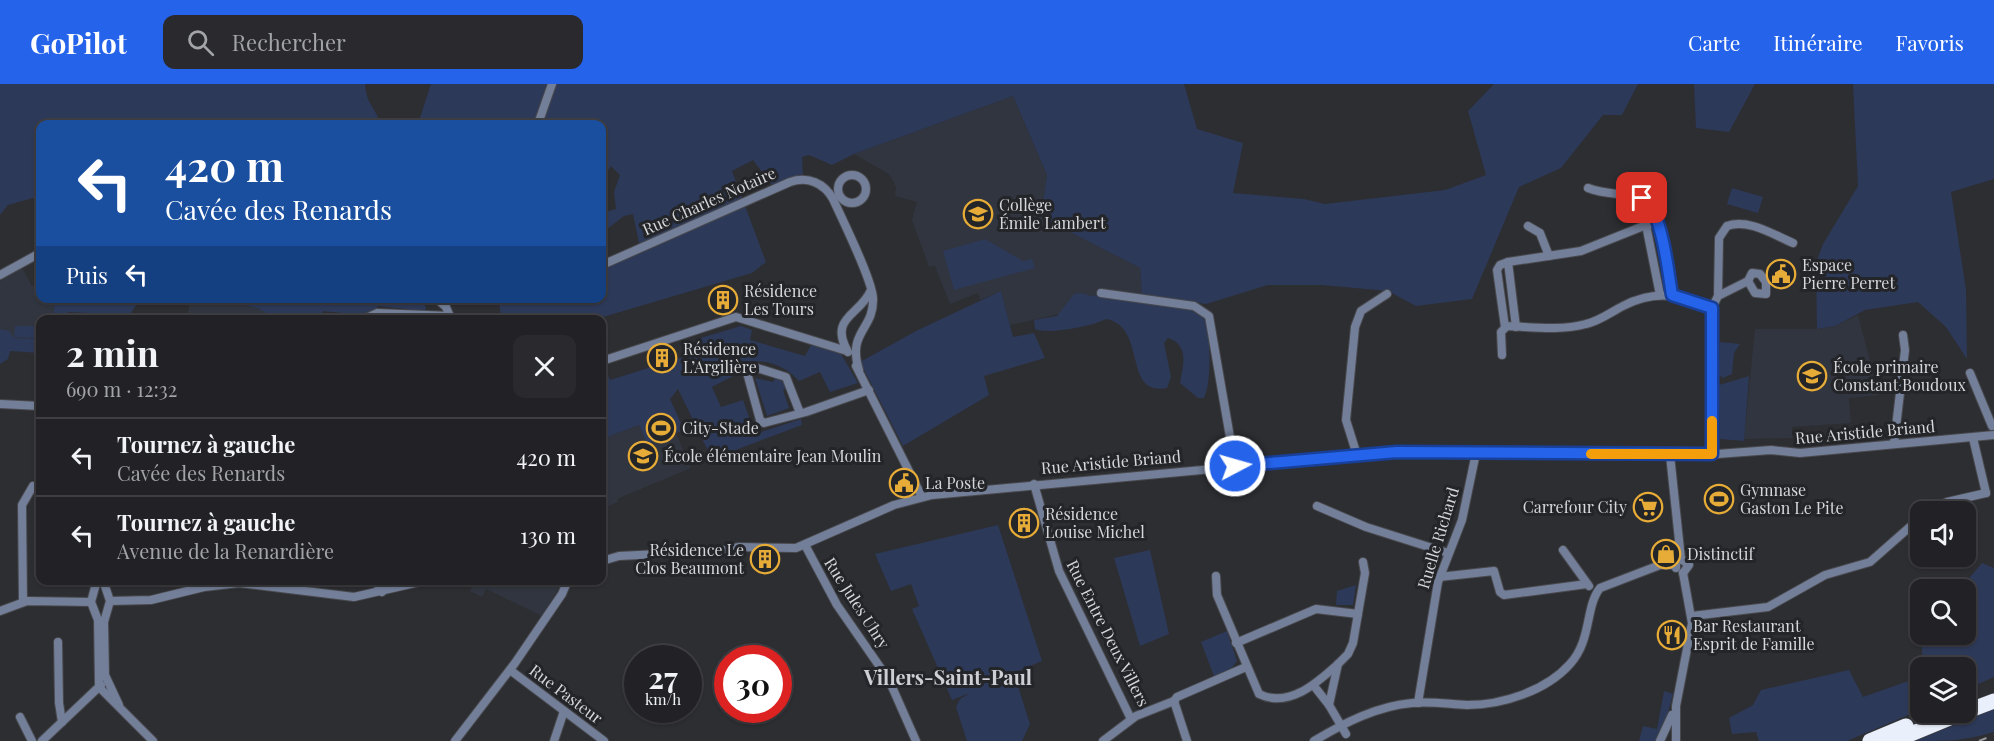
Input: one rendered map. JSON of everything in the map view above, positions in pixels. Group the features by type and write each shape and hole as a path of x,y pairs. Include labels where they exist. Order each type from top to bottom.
{"highway":[{"path":"1976,697 1994,690"},
{"path":"1976,708 1994,701"},
{"path":"1870,741 1911,723"},
{"path":"1894,741 1938,723"}],"street":[{"path":"539,120 552,84"},
{"name":"Rue Charles Notaire","path":"606,262 795,180 813,181 835,194 871,290 873,300 870,314 855,344 859,370"},
{"path":"1588,188 1605,194 1645,199 1650,204 1658,222 1672,295"},
{"path":"1502,355 1501,333 1505,327 1497,270 1500,265 1592,248 1658,222"},
{"path":"1712,454 1712,308 1718,296 1719,238 1727,226 1742,224 1793,243"},
{"path":"1646,225 1660,295"},
{"path":"1528,226 1540,233 1549,256"},
{"path":"0,275 36,255"},
{"path":"1508,262 1516,327"},
{"path":"1718,296 1748,281"},
{"name":"Rue Charles Notaire","path":"871,290 841,330 847,351 859,370 921,497"},
{"path":"1101,293 1194,306 1209,316 1235,466"},
{"path":"1357,455 1346,420 1355,327 1361,311 1387,294"},
{"path":"1505,327 1584,325 1626,304 1660,295 1672,295 1712,308"},
{"path":"368,315 377,313 407,315"},
{"path":"852,313 870,314"},
{"path":"606,360 736,317 847,351"},
{"path":"1894,444 1905,350 1903,335"},
{"path":"800,413 786,377 753,367 746,369 745,373 762,422 766,423 800,413 869,390"},
{"path":"1970,373 1991,430"},
{"path":"0,404 36,406"},
{"name":"Rue Aristide Briand","path":"606,560 619,556 739,548 791,548 805,545 890,507 921,497 1034,484 1357,455 1476,453 1670,455 1771,450 1800,453 1973,438 1991,430"},
{"path":"1953,501 1990,495 1973,438"},
{"name":"Ruelle Richard","path":"1418,703 1439,578 1460,525 1476,453"},
{"path":"1670,455 1677,571 1683,573 1692,616 1676,706 1676,741"},
{"name":"Rue Entre Deux Villers","path":"1034,484 1059,572 1131,719 1246,666"},
{"path":"23,602 22,505 33,486"},
{"path":"1317,506 1366,527 1448,553"},
{"path":"1692,616 1768,607 1825,575 1870,562 1910,527"},
{"name":"Rue Jules Uhry","path":"805,545 837,605 890,680 916,741"},
{"path":"1563,550 1596,595"},
{"path":"1216,576 1216,591 1255,690 1265,697 1297,694 1314,686 1338,664 1352,647 1365,573 1363,562"},
{"path":"1314,741 1344,730 1378,710 1418,703 1490,703 1520,695 1550,680 1570,664 1581,648 1600,588 1660,565 1678,562"},
{"path":"1439,578 1494,571 1500,592 1504,595 1587,584"},
{"path":"96,585 93,602 98,620 103,684 124,713 153,741"},
{"path":"42,741 103,684 104,622 108,601 104,585"},
{"path":"108,601 151,600 222,585"},
{"path":"265,585 340,597 382,592 409,585"},
{"path":"378,585 382,592"},
{"path":"455,741 510,670 565,585"},
{"path":"93,602 100,591 108,601"},
{"path":"0,611 23,602 93,602 102,610 108,601"},
{"path":"1236,643 1316,609 1358,614"},
{"path":"58,642 62,722"},
{"path":"1329,705 1338,664"},
{"name":"Rue Pasteur","path":"510,670 604,741"},
{"path":"1314,686 1344,730"},
{"name":"Rue Entre Deux Villers","path":"1174,701 1187,741"},
{"path":"1660,741 1676,706"},
{"path":"554,741 564,711"},
{"path":"20,717 32,741"},
{"path":"1103,741 1131,719"}],"shaded area":[{"path":"0,84 365,84 367,97 379,120 36,120 36,197 8,205 0,215"},
{"path":"431,84 1184,84 1197,129 1243,143 1233,193 1304,199 1325,204 1445,190 1486,175 1468,111 1494,84 1638,84 1622,115 1603,115 1561,168 1519,187 1472,299 1416,306 1388,291 1322,285 1268,285 1206,304 1142,295 1140,268 1041,217 1047,175 1013,96 854,154 832,165 809,155 802,157 803,175 772,185 753,160 732,171 766,262 752,273 606,316 501,315 499,303 606,303 606,263 640,248 633,214 624,216 606,230 606,212 616,209 614,192 620,175 611,166 606,180 606,120 419,120"},
{"path":"1694,84 1755,84 1729,132 1696,128"},
{"path":"1853,84 1994,84 1994,179 1951,192 1966,290 1967,359 1946,327 1918,302 1865,310 1835,326 1817,329 1816,263 1823,244 1858,186"},
{"name":"Collège Émile Lambert","path":"1013,96 1047,175 1041,217 1140,268 1142,295 1010,325 1001,291 980,300 978,293 950,304 935,266 929,267 912,220 917,202 895,196 896,187 889,174 854,154"},
{"path":"1732,188 1763,197 1758,213 1727,204"},
{"path":"985,239 1023,261 1032,259 1035,268 954,290 943,251"},
{"path":"22,268 32,286 36,286 36,303 54,303 53,315 36,315 36,339 13,338 0,329 0,281"},
{"path":"1001,291 1013,337 1034,333 1045,358 984,376 989,395 903,446 860,362 918,330"},
{"path":"1082,293 1091,296 1109,294 1206,312 1209,380 1204,398 1198,398 1180,383 1183,364 1182,351 1175,341 1168,338 1164,343 1171,377 1167,388 1153,388 1144,382 1127,334 1119,325 1106,319 1071,329 1041,331 1035,329 1034,320 1057,316 1074,294"},
{"path":"54,303 137,303 132,315 68,312 68,315 53,315"},
{"path":"190,303 235,303 257,308 271,315 187,315"},
{"path":"235,303 423,303 426,307 425,311 378,306 377,309 361,315 323,311 322,315 270,315 257,308"},
{"name":"École primaire Constant Boudoux","path":"1858,315 1879,395 1849,398 1851,423 1792,427 1792,438 1744,439 1755,329 1817,329 1835,326"},
{"path":"15,326 35,326 35,338 14,337"},
{"path":"741,326 752,330 750,340 805,356 811,345 841,354 858,383 830,392 820,372 799,381 786,370 770,363 745,362 736,364 739,373 712,387 721,407 743,400 755,434 801,419 802,425 712,459 678,389 670,399 684,430 647,444 639,425 606,437 606,371 610,380 699,352 697,339"},
{"path":"0,329 9,331 14,338 36,339 36,353 10,351 8,359 0,364"},
{"path":"1720,342 1740,344 1734,353 1732,374 1723,378 1719,375"},
{"path":"1749,376 1744,441 1720,439 1719,385"},
{"path":"755,378 773,382 775,378 785,382 788,388 783,390 789,408 767,416"},
{"name":"École élémentaire Jean Moulin","path":"639,425 648,444 676,433 691,468 617,499 618,502 606,507 606,437"},
{"path":"998,525 1042,661 1009,675 1016,680 1030,724 1022,741 967,741 956,707 960,699 970,693 952,700 912,609 919,606 911,584 891,591 875,554"},
{"path":"1150,550 1169,634 1140,646 1114,558"},
{"path":"1982,563 1994,568 1994,677 1976,685 1976,657 1922,657 1922,645 1976,645 1976,579 1968,579"},
{"path":"473,585 561,585 542,616 486,589 482,597 470,591"},
{"path":"1356,585 1353,605 1336,605 1337,591"},
{"path":"1227,631 1237,661 1231,669 1214,676 1201,642"},
{"path":"1849,670 1863,697 1910,681 1910,714 1847,741 1759,741 1756,732 1732,734 1729,718 1753,705 1761,690"},
{"path":"1664,691 1673,694 1666,721 1656,741 1639,741 1643,726 1657,729"},
{"path":"1994,709 1994,732 1955,740 1915,741 1959,723 1976,723 1976,716"}],"railway":[{"path":"1979,741 1994,735"}],"slow traffic":[{"path":"1591,454 1690,456 1712,454 1712,421"}],"place":[{"name":"Collège Émile Lambert","path":"978,214"},
{"name":"Espace Pierre Perret","path":"1781,274"},
{"name":"Résidence Les Tours","path":"723,300"},
{"name":"Résidence L’Argilière","path":"662,358"},
{"name":"École primaire Constant Boudoux","path":"1812,376"},
{"name":"City-Stade","path":"661,428"},
{"name":"École élémentaire Jean Moulin","path":"643,456"},
{"name":"La Poste","path":"904,483"},
{"name":"Gymnase Gaston Le Pite","path":"1719,499"},
{"name":"Carrefour City","path":"1648,507"},
{"name":"Résidence Louise Michel","path":"1024,523"},
{"name":"Distinctif","path":"1666,554"},
{"name":"Résidence Le Clos Beaumont","path":"765,559"},
{"name":"Bar Restaurant Esprit de Famille","path":"1672,635"}],"district":[{"name":"Villers-Saint-Paul","path":"948,678"}],"route":[{"path":"1235,466 1397,452 1690,456 1712,454 1712,308 1684,297 1672,295 1656,217 1650,204 1642,198"}]}
